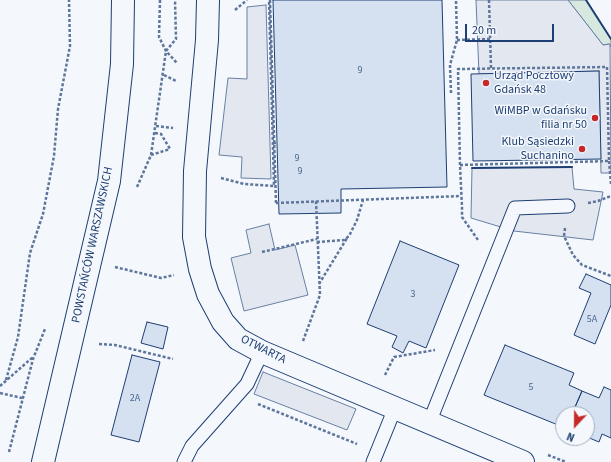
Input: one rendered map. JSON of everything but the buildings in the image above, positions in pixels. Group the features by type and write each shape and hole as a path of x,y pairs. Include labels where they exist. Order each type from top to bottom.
{"street":[{"name":"POWSTAŃCÓW WARSZAWSKICH","path":"43,462 109,181 122,64 122,0"},
{"name":"OTWARTA","path":"208,0 207,40 195,171 194,237 200,270 208,294 223,322 238,338 262,352 523,462"}],"lane":[{"path":"429,422 515,208 568,206"},
{"path":"184,462 192,446 247,384 262,352"},
{"path":"375,457 395,408"}],"path":[{"path":"6,380 18,338 30,252 43,214 54,156 58,108 70,46 68,0"},
{"path":"160,0 159,37 166,51 180,66"},
{"path":"219,177 244,184 274,186 269,0"},
{"path":"269,0 276,203 461,196"},
{"path":"450,93 450,65 457,40 456,0"},
{"path":"489,0 491,68"},
{"path":"457,40 490,39"},
{"path":"462,217 458,70 606,66 609,108 609,161 611,184"},
{"path":"155,133 161,134 165,141"},
{"path":"272,143 278,143"},
{"path":"460,165 609,161"},
{"path":"319,284 349,236 357,220 363,200"},
{"path":"294,365 320,295 316,201"},
{"path":"568,206 564,236 573,255 582,265 611,276"},
{"path":"262,252 317,240 344,240 349,236"},
{"path":"120,268 137,273"},
{"path":"94,344 115,345 172,359"},
{"path":"384,377 394,357 438,350"},
{"path":"0,386 34,356"},
{"path":"0,393 22,398 9,452"},
{"path":"237,396 375,457"}],"shaded area":[{"path":"476,0 568,0 603,45 610,44 611,173 601,173 599,71 479,74"},
{"path":"568,0 586,0 611,39 611,47 609,44 603,45"},
{"path":"266,5 271,179 241,178 242,157 219,155 228,78 247,79 247,7"},
{"path":"572,167 574,189 603,192 593,240 514,231 471,218 472,168"},
{"path":"269,224 275,250 295,245 308,295 244,311 231,258 251,253 246,230"},
{"path":"263,372 356,409 347,430 254,394"}],"wall":[{"path":"586,0 611,39"},
{"path":"472,168 572,167"}],"place":[{"name":"Urząd Pocztowy Gdańsk 48","path":"486,83"},
{"name":"WiMBP w Gdańsku filia nr 50","path":"595,118"},
{"name":"Klub Sąsiedzki Suchanino","path":"582,149"}]}
